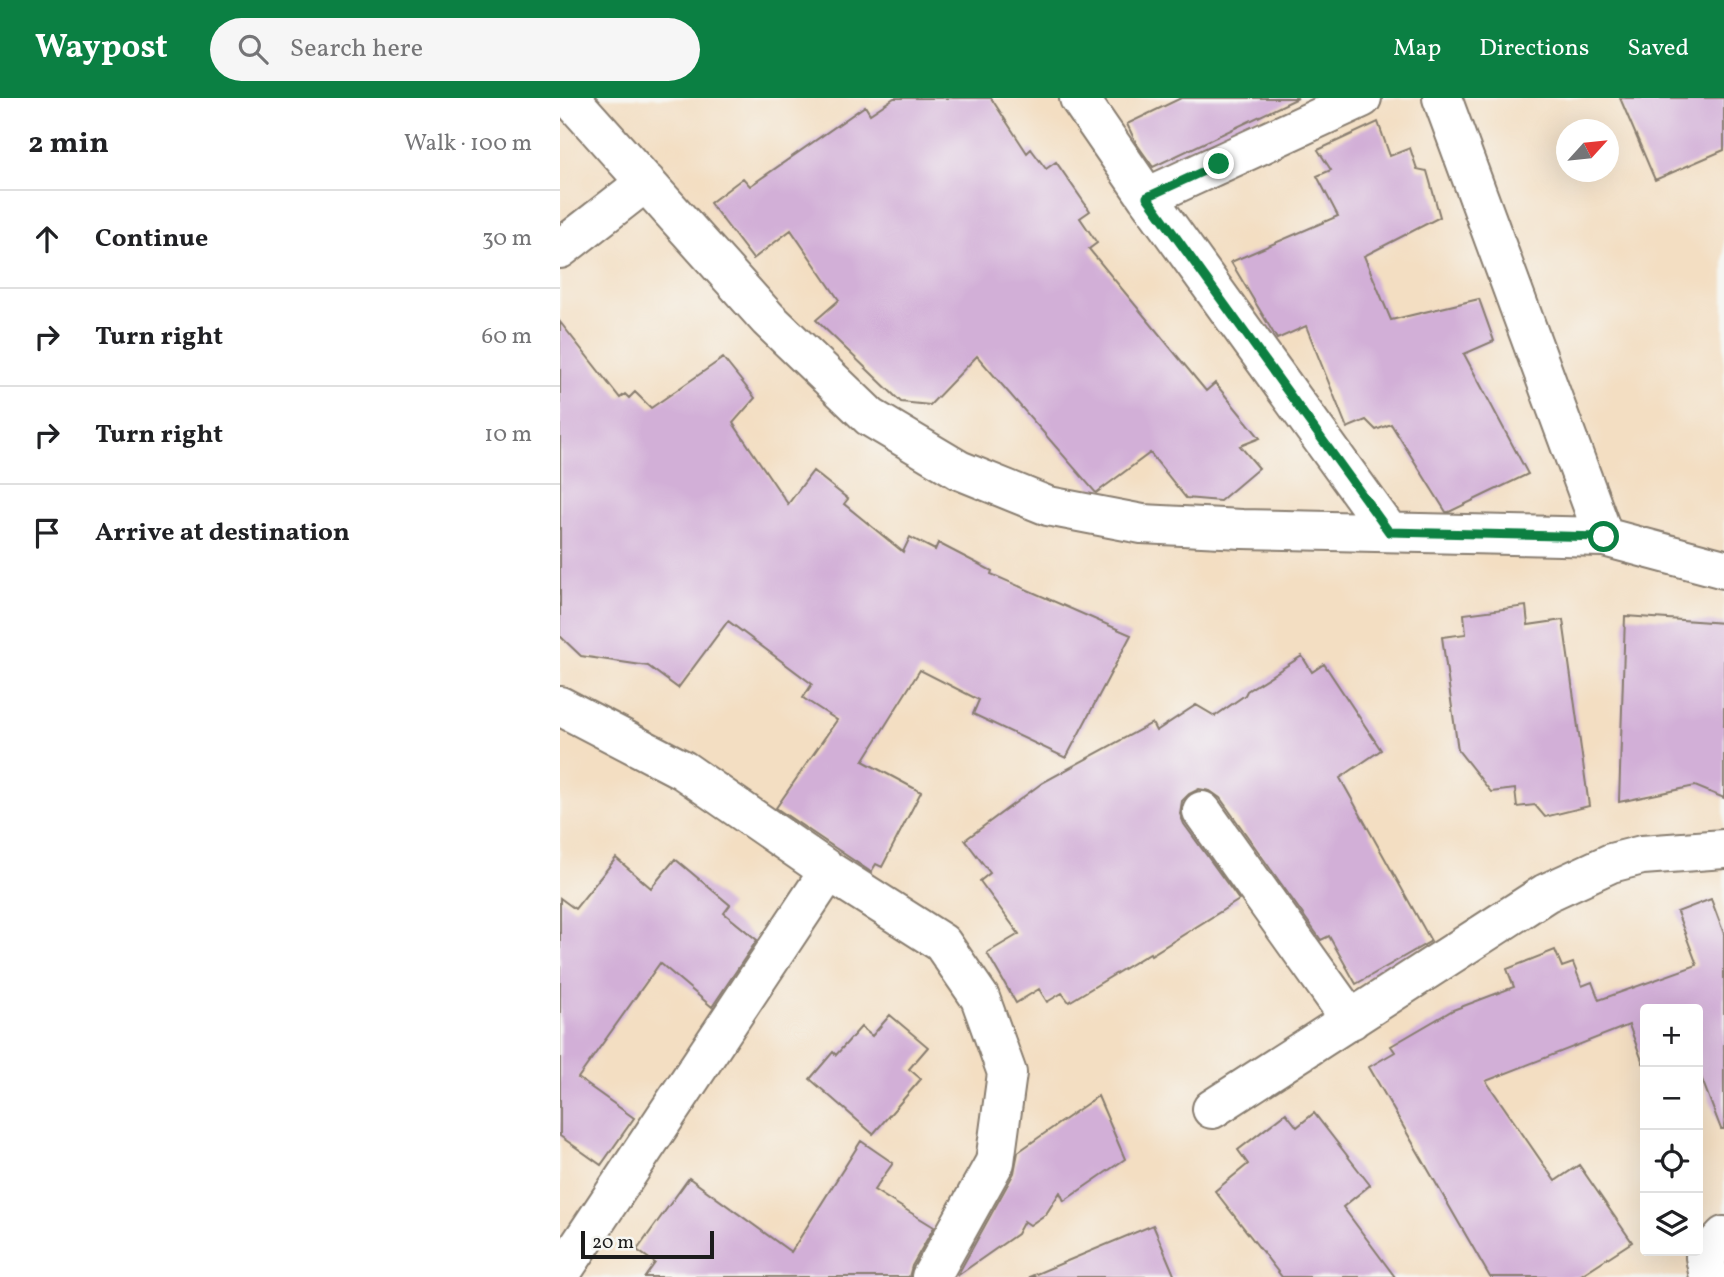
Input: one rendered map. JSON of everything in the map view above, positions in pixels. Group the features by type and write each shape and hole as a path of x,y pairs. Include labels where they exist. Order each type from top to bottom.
{"street":[{"path":"570,98 768,319 870,418 959,470 1048,506 1142,524 1242,529 1604,537 1724,569"},
{"path":"1079,98 1147,197 1389,532"},
{"path":"1147,197 1362,98"},
{"path":"1442,98 1604,537"},
{"path":"560,249 646,181"},
{"path":"560,706 683,770 830,871 942,943 980,998 1007,1073 995,1162 931,1277"},
{"path":"1202,811 1351,1020"},
{"path":"1212,1109 1546,893 1611,863 1642,855 1724,849"},
{"path":"560,1275 830,871"},
{"path":"1709,1277 1705,1257 1724,1236"}],"building":[{"path":"894,98 991,98 1027,153 1031,149 1046,169 1056,162 1090,211 1080,218 1097,243 1089,249 1206,391 1215,383 1260,438 1240,446 1259,468 1220,501 1186,498 1150,453 1096,493 977,356 930,405 901,402 816,320 839,300 791,230 753,259 710,203 743,178 750,186 865,106 870,114"},
{"path":"1181,98 1298,98 1153,167 1136,143 1127,124"},
{"path":"1620,98 1724,98 1724,150 1655,180"},
{"path":"1378,122 1390,156 1410,148 1417,169 1427,171 1440,217 1364,256 1391,320 1479,299 1494,341 1464,354 1528,474 1449,512 1446,512 1391,424 1376,430 1366,420 1347,428 1306,326 1277,339 1231,262 1338,216 1317,176 1331,170 1318,150"},
{"path":"560,322 620,398 625,394 629,398 635,392 651,408 723,358 755,398 733,423 788,504 813,471 848,499 844,504 903,552 910,537 935,550 938,543 992,571 991,574 1131,635 1066,758 973,714 979,700 920,670 863,761 921,792 882,867 876,864 871,872 776,808 837,720 803,698 812,684 728,621 678,688 648,666 581,656 560,636"},
{"path":"1526,606 1528,625 1563,620 1589,806 1545,817 1535,805 1517,807 1515,789 1491,792 1458,750 1442,637 1466,634 1464,614"},
{"path":"1625,616 1724,623 1724,798 1695,786 1619,802"},
{"path":"1302,656 1312,672 1324,664 1381,750 1340,778 1431,941 1356,984 1329,936 1321,940 1220,798 1210,791 1199,789 1182,801 1180,814 1184,824 1239,900 1069,1002 1062,993 1047,1002 1039,989 1016,1003 987,953 1019,934 980,881 990,873 965,840 1042,783 1152,723 1156,731 1196,705 1215,716 1247,691"},
{"path":"616,858 651,888 675,859 730,905 724,913 757,940 712,1007 660,963 578,1078 634,1118 601,1165 560,1136 560,898 575,909"},
{"path":"1711,899 1724,934 1724,1129 1721,1129 1703,1082 1703,1004 1640,1004 1640,1055 1629,1025 1486,1081 1555,1181 1579,1165 1632,1242 1578,1277 1490,1277 1369,1067 1395,1052 1391,1046 1453,1010 1514,987 1507,969 1555,950 1562,967 1573,963 1582,986 1592,982 1599,1000 1697,965 1677,912"},
{"path":"890,1015 928,1047 909,1069 921,1079 873,1134 810,1079 833,1052 836,1055 861,1027 872,1036"},
{"path":"1098,1096 1125,1159 1064,1201 1060,1192 1046,1214 1030,1225 1024,1221 1017,1234 957,1276 1014,1173 1018,1152"},
{"path":"1286,1113 1297,1127 1314,1113 1370,1185 1343,1207 1395,1277 1282,1277 1215,1191 1248,1164 1238,1150"},
{"path":"861,1141 893,1163 874,1190 934,1227 912,1266 909,1277 645,1277 655,1263 637,1250 689,1178 791,1252"},
{"path":"1153,1225 1175,1277 1029,1277"}],"route":[{"path":"1219,164 1147,197 1389,532 1604,537"}]}
